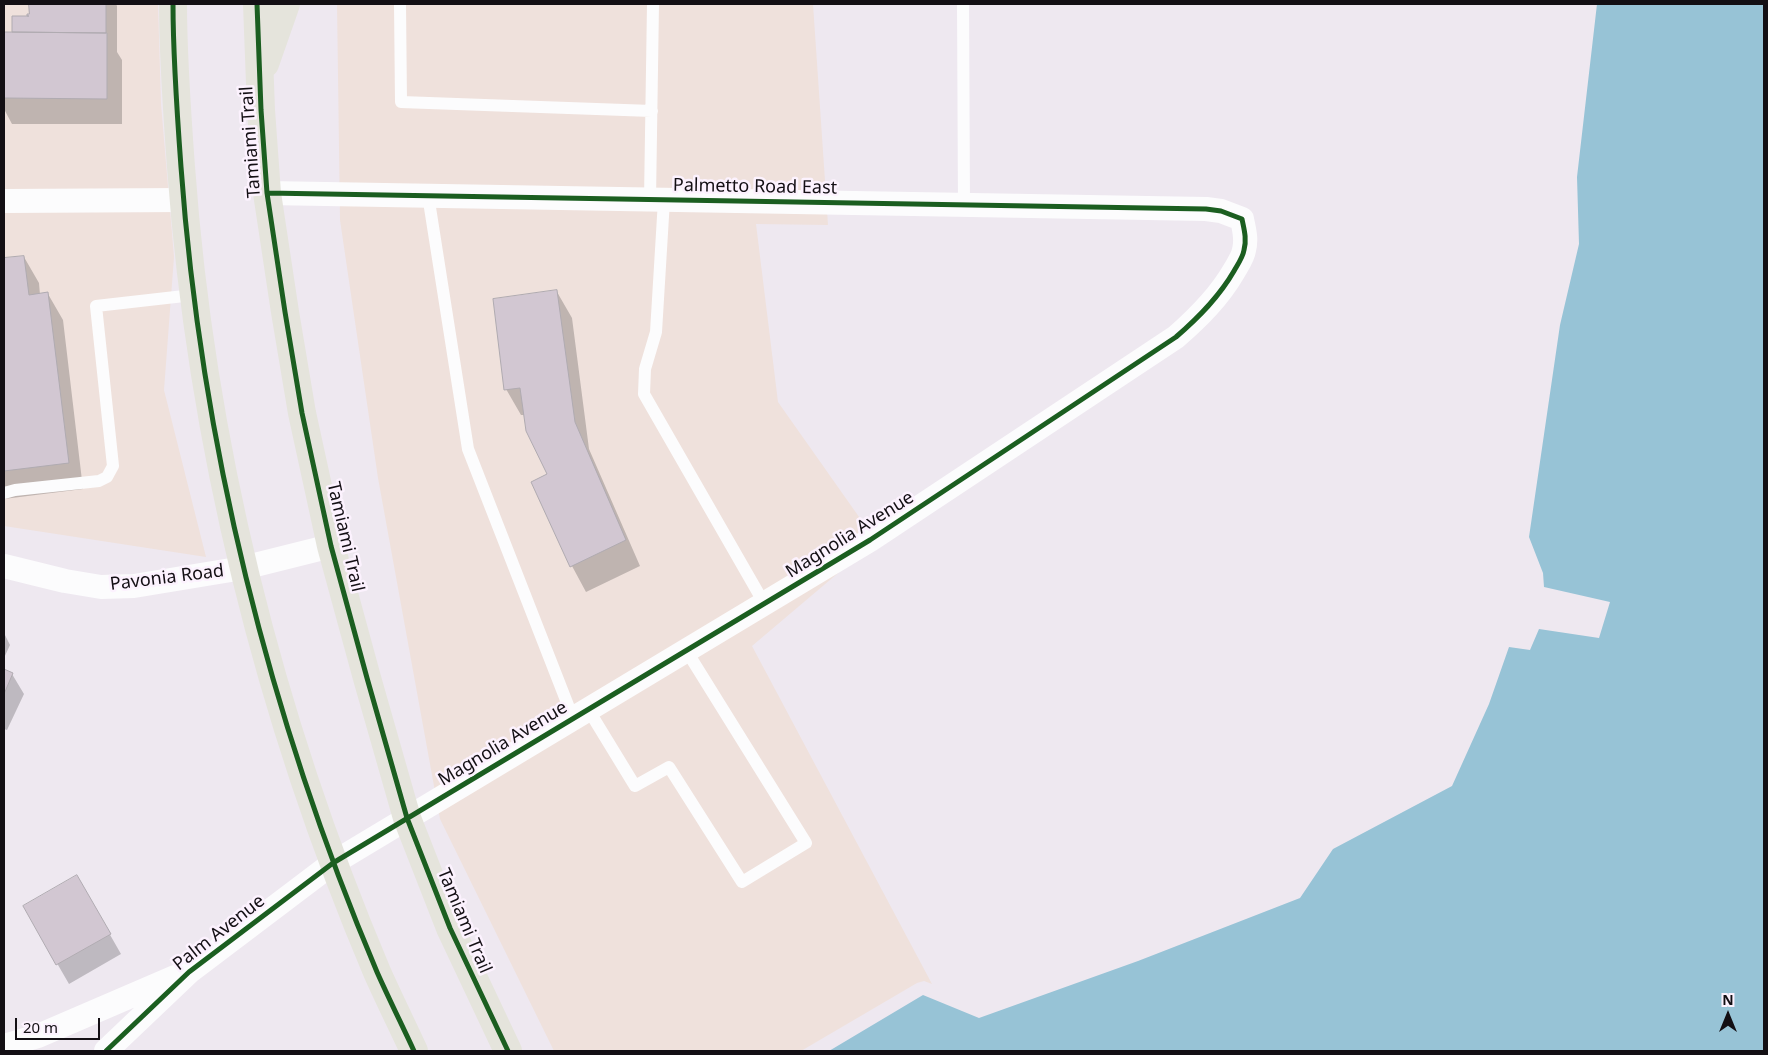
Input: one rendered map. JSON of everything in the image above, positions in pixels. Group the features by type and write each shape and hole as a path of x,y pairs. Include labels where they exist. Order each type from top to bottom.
{"main road":[{"path":"173,4 176,102 183,200 193,295 212,424 243,568 282,712 333,863 378,974 414,1051"},
{"name":"Tamiami Trail","path":"257,4 267,192 302,413 331,546 408,818 450,928 508,1051"},
{"path":"260,80 286,4"}],"street":[{"name":"Palmetto Road East","path":"267,192 1206,209 1221,211 1242,219"},
{"path":"4,201 183,200"},
{"name":"Magnolia Avenue","path":"333,863 870,540 1176,337 1204,312 1226,285 1240,261 1244,249 1245,233 1242,219"},
{"name":"Pavonia Road","path":"4,566 65,582 101,587 134,586 243,568 331,546"},
{"name":"Palm Avenue","path":"106,1051 189,972 333,863"},
{"path":"4,1046 38,1036 189,972"}],"lane":[{"path":"400,4 401,102 652,111"},
{"path":"653,4 652,111 657,199 656,332 644,370 644,394 764,603"},
{"path":"963,4 964,205"},
{"path":"428,195 468,449 580,714 635,786 669,767 742,882 806,843 686,650"},
{"path":"4,493 15,490 99,481 107,477 113,466 96,306 193,295"}],"shaded area":[{"path":"4,4 158,4 161,104 174,257 164,390 206,557 4,526"},
{"path":"337,4 813,4 828,225 756,224 778,402 876,541 752,646 932,984 924,981 917,983 801,1051 554,1051 440,819 378,478 340,220"}],"water":[{"path":"1597,4 1764,4 1764,1051 829,1051 923,995 979,1018 1138,961 1300,898 1333,849 1452,786 1489,704 1509,647 1530,650 1539,629 1599,638 1610,602 1544,587 1543,573 1529,537 1560,325 1579,244 1577,177"}],"building":[{"path":"29,4 106,4 106,33 12,32 12,16 27,16 29,14"},
{"path":"4,32 107,33 107,99 4,98"},
{"path":"24,256 29,295 48,292 69,463 4,471 4,258"},
{"path":"557,290 575,422 626,540 570,567 531,482 547,474 526,431 520,388 504,390 493,299"},
{"path":"4,669 13,673 4,694"},
{"path":"77,875 111,934 56,965 23,906"}],"cycle path":[{"path":"173,4 178,126 191,270 205,373 223,476 246,577 273,678 338,876 377,972 414,1051"},
{"path":"257,4 261,110 267,193 302,413 331,546 407,818 450,928 508,1051"},
{"path":"106,1051 189,972 333,863 870,540 1176,337 1201,314 1222,289 1241,258 1245,242 1242,219 1221,211 1206,209 267,193"}]}
